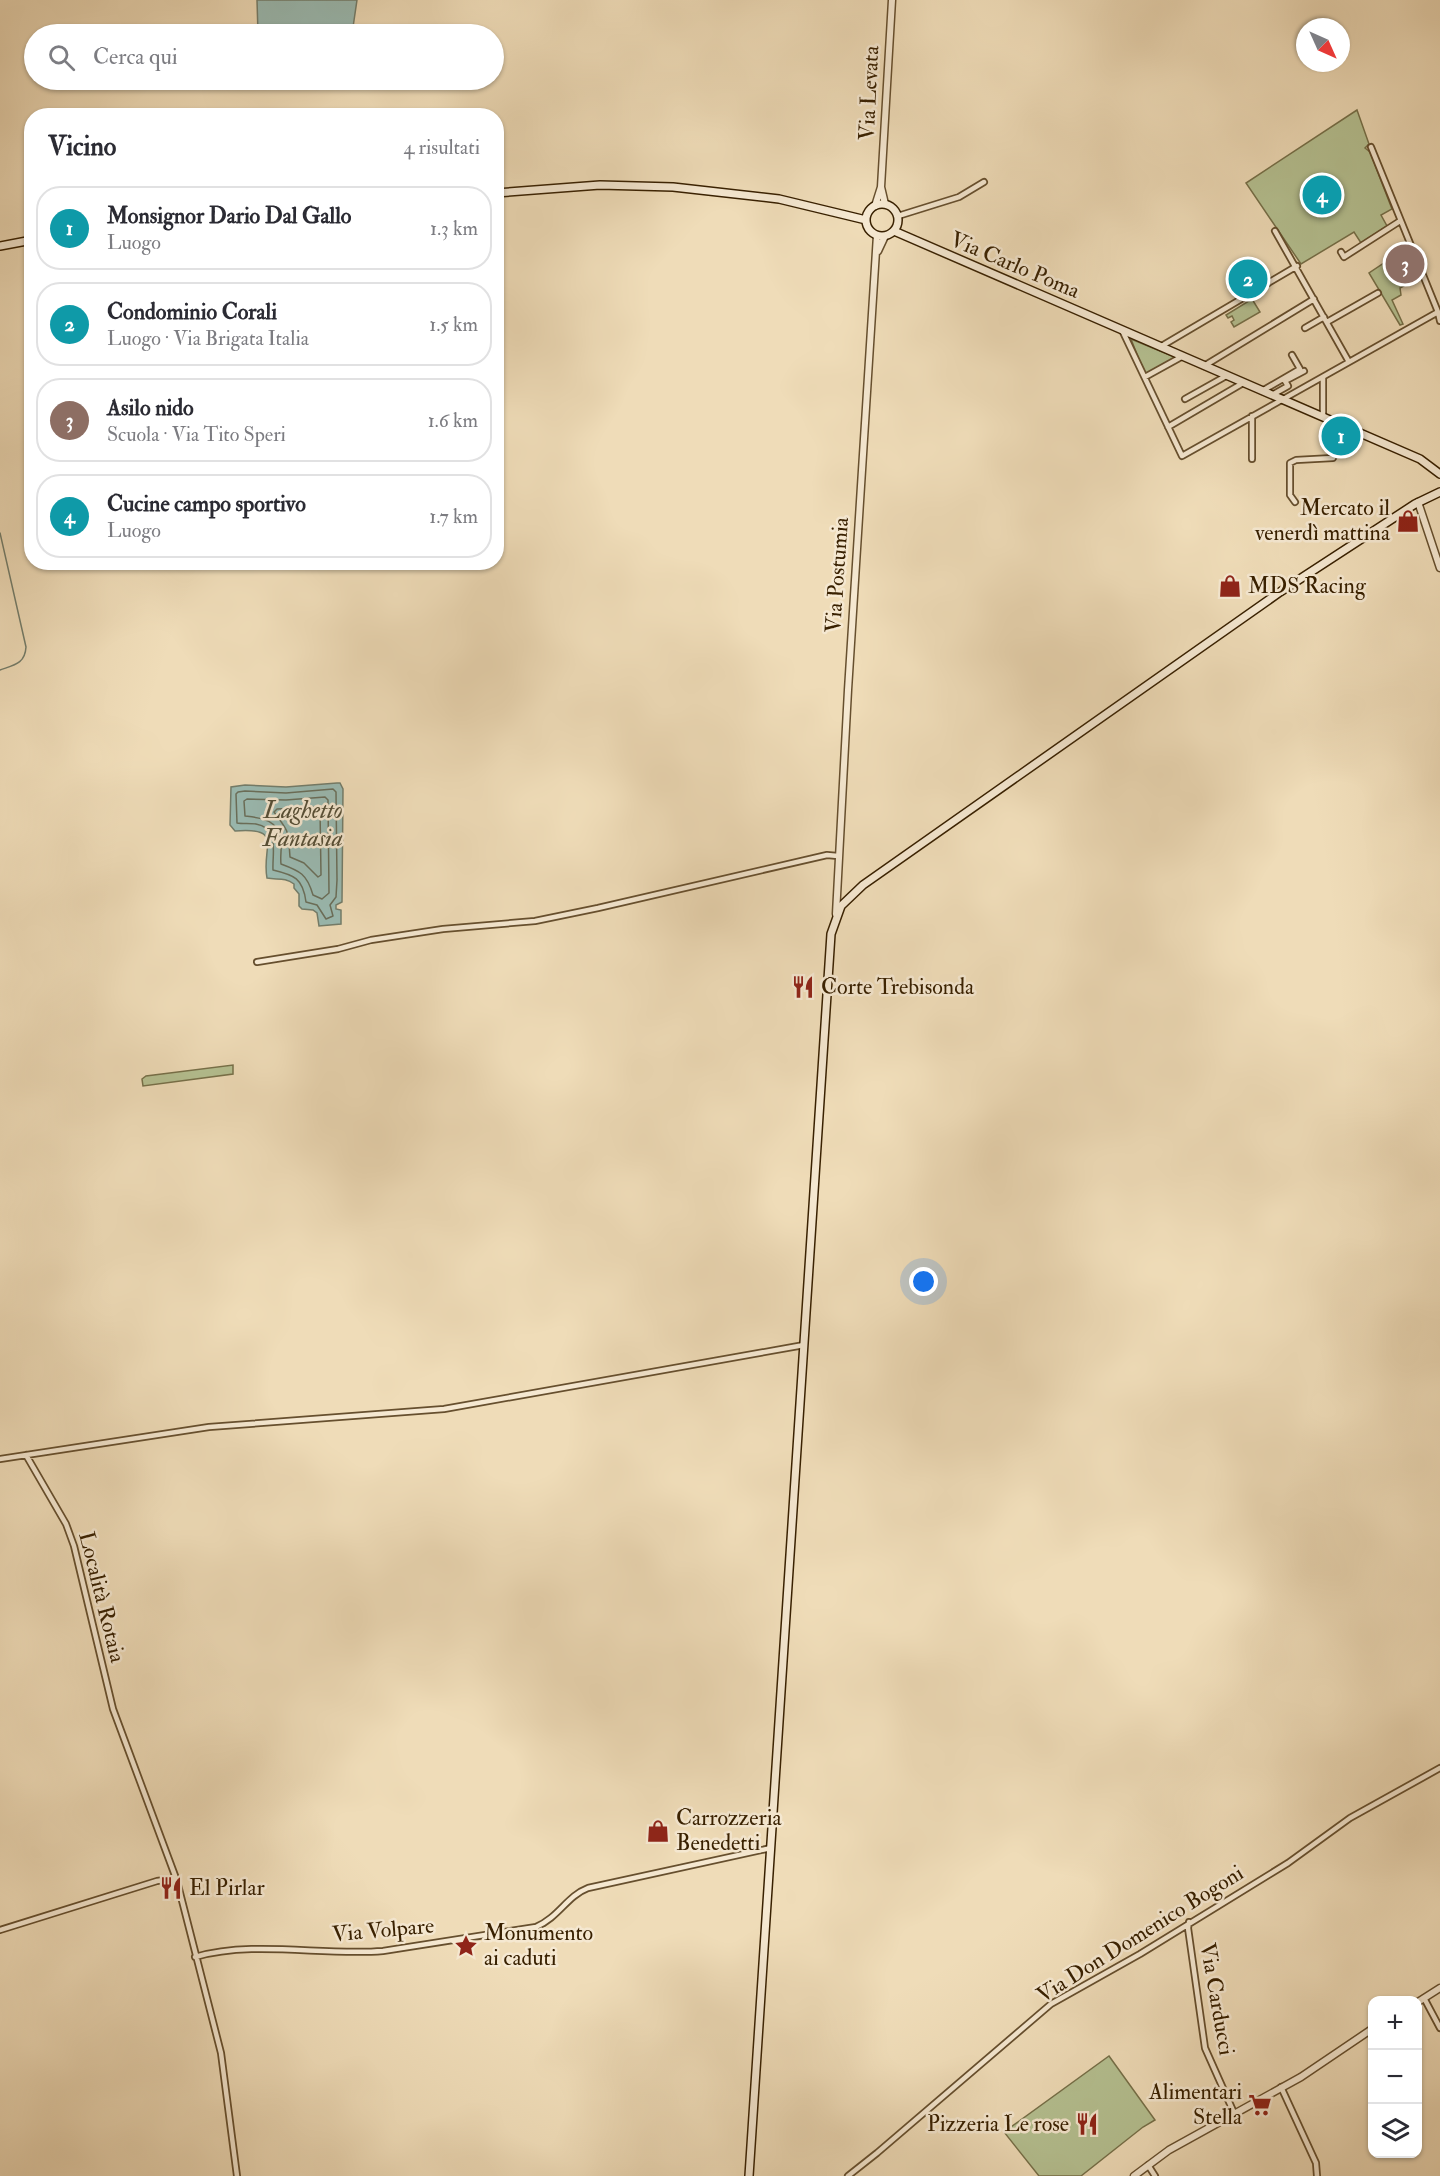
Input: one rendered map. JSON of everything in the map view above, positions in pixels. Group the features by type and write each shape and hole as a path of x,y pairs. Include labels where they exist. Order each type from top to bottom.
{"main road":[{"path":"504,192 600,185 673,187 779,199 866,220"},
{"path":"885,204 893,208 898,216 898,224 894,231 885,236 877,235 869,229 866,220 868,212 875,206 885,204"},
{"name":"Via Carlo Poma","path":"894,231 1420,459 1440,474"},
{"path":"0,246 24,242"},
{"path":"749,2176 831,934 836,916 846,900 863,885 1268,602 1418,502 1440,492"}],"street":[{"name":"Via Levata","path":"875,206 881,188 892,0"},
{"path":"1122,330 1182,456 1430,315 1439,316 1371,147"},
{"path":"898,216 959,197 984,182"},
{"name":"Via Levata","path":"881,188 885,204"},
{"path":"1341,252 1344,257 1400,221"},
{"path":"1275,231 1297,266 1349,362"},
{"name":"Via Postumia","path":"836,916 877,235"},
{"path":"876,255 885,236"},
{"path":"1412,265 1418,262"},
{"path":"1160,347 1297,266"},
{"path":"1420,287 1426,284"},
{"path":"1305,328 1378,293"},
{"path":"1204,366 1314,299"},
{"path":"1262,391 1300,369 1292,355"},
{"path":"1145,377 1183,356"},
{"path":"1272,395 1288,386 1285,381 1304,371"},
{"path":"1185,399 1226,376"},
{"path":"1323,377 1323,417"},
{"path":"1168,427 1243,382"},
{"path":"1252,416 1252,459"},
{"path":"1295,502 1290,495 1290,463 1296,460 1333,458 1336,453 1335,435 1338,424"},
{"path":"1418,502 1440,568"},
{"path":"257,962 338,949 370,940 442,929 535,921 806,859 827,855 838,856"},
{"path":"0,1460 177,1431 444,1409 804,1345"},
{"name":"Località Rotaia","path":"26,1455 66,1524 74,1546 113,1709 177,1881"},
{"name":"Via Don Domenico Bogoni","path":"848,2176 1051,2004 1140,1954 1288,1863 1350,1818 1440,1768"},
{"name":"Via Volpare","path":"195,1957 225,1950 357,1953 383,1951 536,1927 548,1922 573,1897 588,1888 771,1848"},
{"path":"0,1930 157,1881 172,1879 177,1881 223,2063 237,2176"},
{"name":"Via Carducci","path":"1189,1922 1205,2048 1234,2113"},
{"path":"1440,1988 1424,1998 1440,2028"},
{"path":"1134,2176 1169,2150 1317,2067 1368,2032"},
{"path":"1281,2087 1316,2163 1317,2176"},
{"path":"1148,2165 1155,2176"}],"green space":[{"path":"1357,110 1369,144 1365,148 1370,152 1392,209 1381,215 1387,226 1361,243 1354,232 1301,264 1246,183"},
{"path":"1393,257 1404,286 1400,288 1401,295 1392,300 1403,324 1400,325 1369,273"},
{"path":"1252,299 1260,312 1234,327 1231,322 1234,320 1232,316 1228,318 1226,315"},
{"path":"1131,339 1177,358 1145,375"},
{"path":"233,1065 233,1074 143,1086 142,1079 146,1076"},
{"path":"1109,2056 1155,2120 1081,2176 1039,2176 1004,2132"}],"water":[{"path":"257,0 357,0 353,24 258,24"},
{"name":"Laghetto Fantasia","path":"340,783 343,789 342,902 336,905 336,909 341,910 341,924 319,926 317,913 299,906 299,894 294,884 267,878 268,841 266,836 260,832 235,831 230,825 231,787 245,785 286,787"}],"waterway":[{"path":"0,533 26,647 21,660 0,670"}],"place":[{"name":"Cucine campo sportivo","path":"1322,195"},
{"name":"Asilo nido","path":"1405,264"},
{"name":"Condominio Corali","path":"1248,279"},
{"name":"Monsignor Dario Dal Gallo","path":"1341,436"},
{"name":"Mercato il venerdì mattina","path":"1408,521"},
{"name":"MDS Racing","path":"1230,586"},
{"name":"Corte Trebisonda","path":"803,987"},
{"name":"Carrozzeria Benedetti","path":"658,1831"},
{"name":"El Pirlar","path":"171,1888"},
{"name":"Monumento ai caduti","path":"466,1946"},
{"name":"Alimentari Stella","path":"1260,2105"},
{"name":"Pizzeria Le rose","path":"1087,2124"}]}
